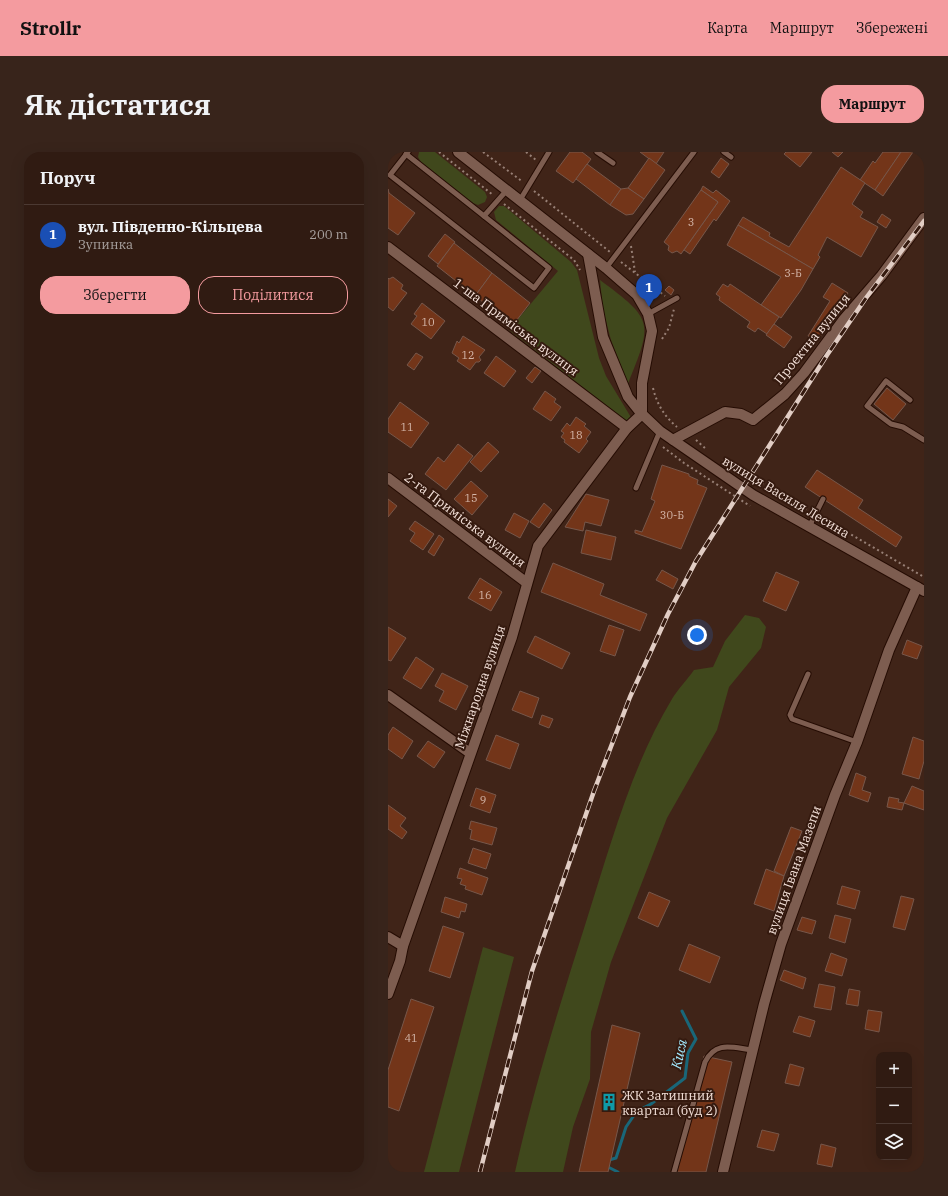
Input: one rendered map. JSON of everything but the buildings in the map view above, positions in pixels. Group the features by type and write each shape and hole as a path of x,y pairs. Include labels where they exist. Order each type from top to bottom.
{"street":[{"path":"458,152 606,268 637,295 648,314 652,331 642,383 642,414"},
{"name":"Проектна вулиця","path":"673,440 725,412 741,414 753,420 785,394 804,372 844,319 882,275 924,218"},
{"name":"1-ша Приміська вулиця","path":"388,247 627,428"},
{"name":"вулиця Василя Лесина","path":"588,254 603,337 628,397 642,414 660,431 704,463 753,495 920,589"},
{"name":"Міжнародна вулиця","path":"388,994 400,961 403,946 470,753 512,637 538,546 627,428 642,414"},
{"name":"2-га Приміська вулиця","path":"388,478 527,583"},
{"name":"вулиця Івана Мазепи","path":"723,1172 781,944 835,795 857,742 888,650 920,589"},
{"path":"388,695 470,753"},
{"path":"388,936 403,946"}],"lane":[{"path":"520,200 549,152"},
{"path":"597,152 613,163"},
{"path":"606,268 694,152"},
{"path":"724,152 730,157"},
{"path":"407,153 549,268 534,288 389,177 407,153"},
{"path":"484,216 507,190"},
{"path":"648,314 677,298"},
{"path":"910,400 886,381 867,406 890,424 903,427 924,440"},
{"path":"636,488 660,431"},
{"path":"809,527 823,499"},
{"path":"808,674 790,715 792,719 857,742"},
{"path":"674,1172 705,1062 709,1053 722,1046 753,1050"}],"path":[{"path":"439,152 574,260 581,274"},
{"path":"483,152 672,302 674,308 669,328 660,342"},
{"path":"526,152 542,164"},
{"path":"630,236 635,273"},
{"path":"653,387 657,402 664,414 676,426 686,432 707,450"},
{"path":"656,441 684,463 752,508"},
{"path":"718,458 924,577"}],"green space":[{"path":"419,152 435,152 485,192 487,197 485,202 478,205 473,203 421,162 418,157"},
{"path":"499,206 504,206 571,262 577,270 599,358 606,376 632,419 628,422 509,330 558,271 496,220 494,212"},
{"path":"600,280 631,304 639,314 644,324 642,347 628,384 611,340 603,310"},
{"path":"745,615 759,618 766,627 761,648 729,687 717,730 667,818 611,962 591,1032 590,1079 573,1127 563,1172 515,1172 530,1109 557,1015 613,836 633,780 658,725 674,695 694,670 713,667 725,641"},
{"path":"483,947 514,957 459,1172 424,1172"}],"waterway":[{"name":"Кися","path":"609,1160 616,1158 626,1127 637,1111 651,1104 685,1078 688,1053 696,1039 682,1011"},
{"name":"Кися","path":"606,1166 618,1172"}],"railway":[{"path":"480,1172 532,971 594,791 630,697 668,614 696,561 827,355 866,298 924,221"}],"place":[{"name":"вул. Південно-Кільцева","path":"649,307"},
{"name":"ЖК Затишний квартал (буд 2)","path":"609,1102"}]}
